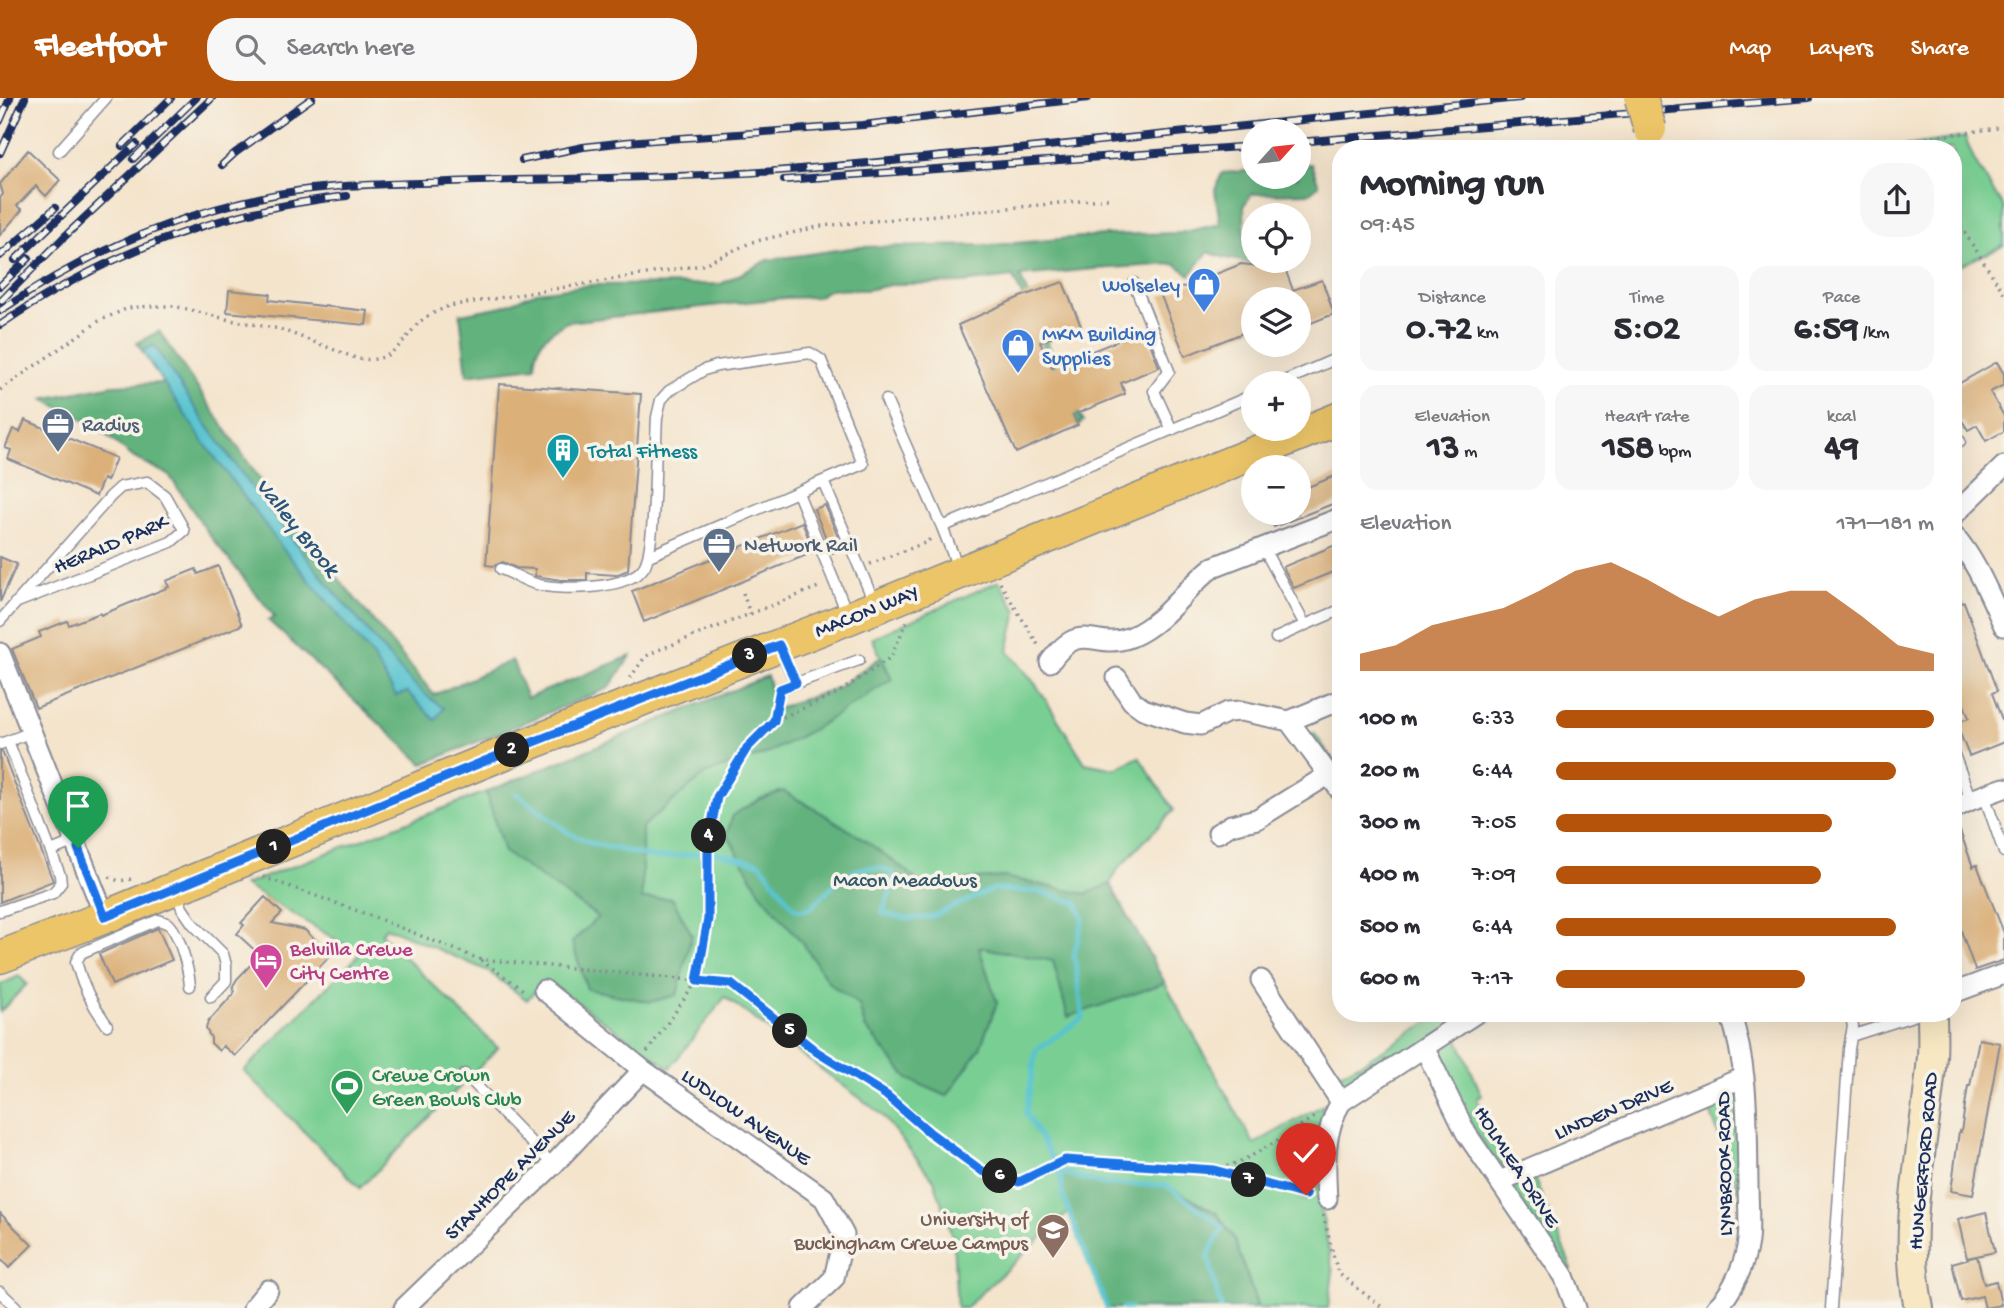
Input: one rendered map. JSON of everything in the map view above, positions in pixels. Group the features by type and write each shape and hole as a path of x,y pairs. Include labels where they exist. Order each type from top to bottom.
{"main road":[{"path":"1641,98 1651,139"},
{"name":"MACON WAY","path":"0,957 1332,421"}],"street":[{"path":"1962,507 2004,466"},
{"path":"1050,662 1061,647 1075,638 1091,637 1112,642 1132,636 1154,624 1174,608 1196,580 1213,567 1332,521"},
{"path":"1962,544 2004,626"},
{"path":"0,653 105,917"},
{"path":"1117,678 1132,701 1143,709 1185,723 1200,725 1228,712 1266,715 1289,721 1332,703"},
{"path":"1289,721 1332,780"},
{"path":"1221,807 1224,829 1257,819 1332,784"},
{"path":"1962,806 2004,788"},
{"path":"1962,990 2004,974"},
{"path":"1261,980 1341,1102"},
{"name":"LUDLOW AVENUE","path":"544,990 643,1070 824,1198 844,1236 834,1278 803,1308"},
{"path":"1322,1203 1325,1158 1332,1117 1341,1102 1462,1022"},
{"name":"LYNBROOK ROAD","path":"1716,1308 1723,1302 1739,1273 1748,1242 1747,1111 1744,1077 1732,1022"},
{"name":"HUNGERFORD ROAD","path":"1919,1308 1911,1239 1932,1056 1932,1022"},
{"name":"HOLMLEA DRIVE","path":"1424,1047 1466,1133 1564,1276 1576,1308"},
{"name":"STANHOPE AVENUE","path":"404,1308 553,1165 643,1070"},
{"name":"LINDEN DRIVE","path":"1500,1181 1744,1077"}],"lane":[{"path":"59,151 106,98"},
{"path":"1134,283 1169,371 1154,391 1172,430"},
{"path":"501,569 536,584 587,587 632,578 644,567 649,556 657,417 661,400 669,391 704,370 717,366 810,353 821,360 863,464 649,556"},
{"path":"1308,371 1332,360"},
{"path":"886,400 960,572"},
{"path":"942,527 1241,400"},
{"path":"823,481 860,568 862,612"},
{"name":"HERALD PARK","path":"147,482 165,496 184,531 172,542 15,603 121,487 147,482"},
{"path":"798,494 862,612"},
{"path":"1264,549 1305,625"},
{"path":"0,621 15,603"},
{"path":"1276,638 1332,613"},
{"path":"779,645 796,683"},
{"path":"780,689 859,660"},
{"path":"0,911 58,890 61,883 51,851 4,743 32,733"},
{"path":"1962,769 2004,852"},
{"path":"51,851 75,841"},
{"path":"175,887 182,908 193,924 223,954 226,981 211,997"},
{"path":"107,1025 80,977 76,962 81,953 159,920 169,924 179,943 190,974 190,986"},
{"path":"1831,1308 1852,1022"},
{"path":"1851,1035 1893,1022"},
{"path":"465,1074 553,1165"},
{"path":"0,1292 16,1307"}],"path":[{"path":"1913,140 2004,127"},
{"path":"0,390 99,321 128,308 174,306 280,329 358,359 371,360 385,357 397,349 417,324 449,306 702,265 752,242 822,226 1112,198"},
{"path":"1962,229 2004,293"},
{"path":"860,568 927,542 942,527"},
{"path":"995,575 1050,662"},
{"path":"743,593 750,614"},
{"path":"643,1070 647,1051 697,981 708,919 708,843 717,797 747,748 774,721 838,693 891,657 913,610"},
{"path":"774,721 780,689"},
{"path":"255,874 369,915 479,959 531,996 544,990"},
{"path":"479,959 731,984 817,1052 886,1095 929,1132 982,1171 1019,1182 1065,1160 1214,1170 1322,1203 1338,1273 1382,1308"},
{"path":"1214,1170 1229,1167 1245,1159 1341,1102"}],"green space":[{"path":"1965,137 1975,162 2004,208 2004,245 1962,265 1962,140 1945,140"},
{"path":"1311,164 1319,185 1310,193 1252,194 1245,203 1241,203 1241,261 1208,252 1190,275 1176,264 1020,276 1070,397 1083,421 1078,425 1067,408 1033,318 1013,277 961,283 896,284 866,290 830,289 817,297 784,298 567,322 553,330 540,344 535,367 467,375 460,314 503,306 537,292 591,285 721,284 768,260 858,247 993,245 1104,235 1180,233 1220,224 1215,190 1222,173 1241,171 1241,189 1311,189"},
{"path":"159,331 271,496 434,695 512,660 527,698 631,656 609,688 423,764 268,620 275,617 210,536 169,475 134,458 94,425 43,399 113,385 163,383 137,343"},
{"name":"Macon Meadows","path":"999,581 1017,611 1008,651 1037,686 1085,763 1115,769 1139,757 1174,810 1118,869 1110,884 1254,1144 1323,1105 1317,1167 1320,1203 1333,1273 1328,1308 1258,1308 1234,1238 1166,1185 1108,1184 1061,1172 1063,1196 1069,1212 965,1308 957,1308 953,1239 934,1180 881,1114 725,997 670,1068 545,980 527,1000 486,970 386,927 381,934 498,1048 360,1188 244,1071 360,954 244,885 486,792 767,676 776,709 837,688 881,657 872,638"},
{"path":"881,657 892,679 816,728 766,754 707,773 642,827 642,899 672,898 692,935 677,995 650,1002 587,989 572,942 598,917 504,852 486,792 767,676 776,709 837,688"},
{"path":"1314,733 1332,759 1332,797 1320,780 1299,736"},
{"path":"783,791 854,833 920,883 1004,877 1086,894 1110,884 1165,983 1068,1017 1053,961 979,947 997,1003 980,1048 947,1096 908,1079 865,1027 859,1005 829,983 804,945 760,892 727,834 733,815 760,799"},
{"path":"19,976 27,984 0,1012 0,985"},
{"path":"1428,1022 1487,1022 1457,1037 1482,1096 1477,1098 1508,1178 1530,1168 1572,1269 1564,1276 1424,1047 1341,1102 1327,1080 1363,1062"},
{"path":"1744,1077 1739,1193 1704,1094"},
{"path":"1060,1172 1101,1184 1166,1185 1217,1213 1234,1238 1258,1308 1107,1308 1063,1196"}],"water":[{"path":"154,345 228,455 309,560 402,671 444,708 435,720 407,692 396,696 371,654 283,549 205,444 142,351"}],"building":[{"path":"28,150 60,180 46,196 36,186 17,206 22,210 0,235 0,198 3,194 0,184"},
{"name":"Wolseley","path":"1241,264 1241,273 1287,273 1292,287 1241,287 1241,334 1185,356 1161,296"},
{"name":"Wolseley","path":"1322,280 1332,315 1311,323 1311,287 1302,287"},
{"path":"1063,282 1081,326 1040,342 1052,367 1145,330 1159,367 1121,383 1125,394 1073,415 1078,425 1016,453 958,325 1020,297"},
{"path":"229,290 270,294 269,300 368,311 366,325 227,312"},
{"path":"1997,362 2004,374 2004,385 1990,392 2004,416 2004,431 1986,441 1977,425 1968,430 1962,423 1962,382"},
{"name":"Total Fitness","path":"499,384 641,394 628,570 616,575 587,573 587,580 561,580 535,576 535,569 516,568 503,562 494,566 486,565"},
{"name":"Radius","path":"25,420 116,458 107,481 103,479 96,496 8,459 11,450 5,448 13,429 20,432"},
{"path":"1332,477 1332,504 1311,512 1311,486"},
{"path":"825,505 843,549 832,553 814,509"},
{"name":"Network Rail","path":"802,522 814,552 644,622 632,591"},
{"path":"1332,546 1332,572 1294,588 1283,567"},
{"path":"0,557 17,564 0,602"},
{"path":"218,566 242,625 36,708 12,649 41,637 39,632 67,621 69,625 100,613 101,615 169,587 166,581 196,569 198,574"},
{"path":"1964,602 1997,691 1992,693 2004,725 2004,742 1969,756 1962,738 1962,721 1969,718 1962,700"},
{"path":"0,751 53,881 0,902"},
{"path":"1962,837 1973,867 1977,865 2004,933 2004,960 1975,970 1962,933"},
{"name":"Belvilla Crewe City Centre","path":"265,897 282,913 272,923 305,930 330,956 235,1056 223,1046 219,1051 211,1043 206,1029 208,1022 234,993 233,986 237,979 260,955 237,934 244,925 241,923"},
{"path":"158,928 172,960 112,985 99,954"},
{"path":"1979,1039 2000,1043 1973,1195 1951,1191 1959,1131 1961,1132"},
{"path":"1986,1212 1995,1252 1967,1258 1958,1219"},
{"path":"0,1213 32,1245 9,1268 0,1258"},
{"path":"1977,1256 1984,1284 1996,1281 2001,1305 1985,1308 1982,1296 1961,1301 1952,1263"}],"waterway":[{"name":"Valley Brook","path":"516,793 569,833 591,843 656,858 714,852 760,863 795,909 810,908 846,875 867,868 892,872 891,890 882,913 908,919 931,917 993,889 1041,892 1077,903 1083,919 1074,955 1083,1018 1036,1050 1026,1113 1060,1172 1063,1196 1107,1308"},
{"path":"1060,1172 1101,1184 1166,1185 1223,1227 1208,1256 1221,1308"},
{"name":"Valley Brook","path":"1123,1308 1130,1308"}],"railway":[{"path":"0,121 10,98"},
{"path":"0,153 25,98"},
{"path":"122,146 171,98"},
{"path":"133,159 196,98"},
{"path":"0,302 63,238 212,98"},
{"path":"222,165 312,98"},
{"path":"522,160 583,147 626,142 863,125 1088,98"},
{"path":"0,311 65,271 133,238 204,212 299,191 385,184 776,171 1520,98"},
{"path":"1311,141 1809,98"},
{"path":"15,260 136,144"},
{"path":"784,180 1241,147"},
{"path":"0,325 80,277 122,256 166,239 255,212 347,196"},
{"path":"0,256 55,208"},
{"path":"0,286 29,258"}],"place":[{"name":"Wolseley","path":"1204,314"},
{"name":"MKM Building Supplies","path":"1018,375"},
{"name":"Radius","path":"58,454"},
{"name":"Total Fitness","path":"563,480"},
{"name":"Network Rail","path":"719,574"},
{"name":"Belvilla Crewe City Centre","path":"266,990"},
{"name":"Crewe Crown Green Bowls Club","path":"347,1116"},
{"name":"University of Buckingham Crewe Campus","path":"1053,1260"}],"route":[{"path":"78,848 105,917 490,759 779,645 796,683 780,689 774,721 747,748 717,797 708,843 708,919 697,981 731,984 817,1052 886,1095 929,1132 982,1171 1019,1182 1065,1160 1214,1170 1306,1195"}]}
